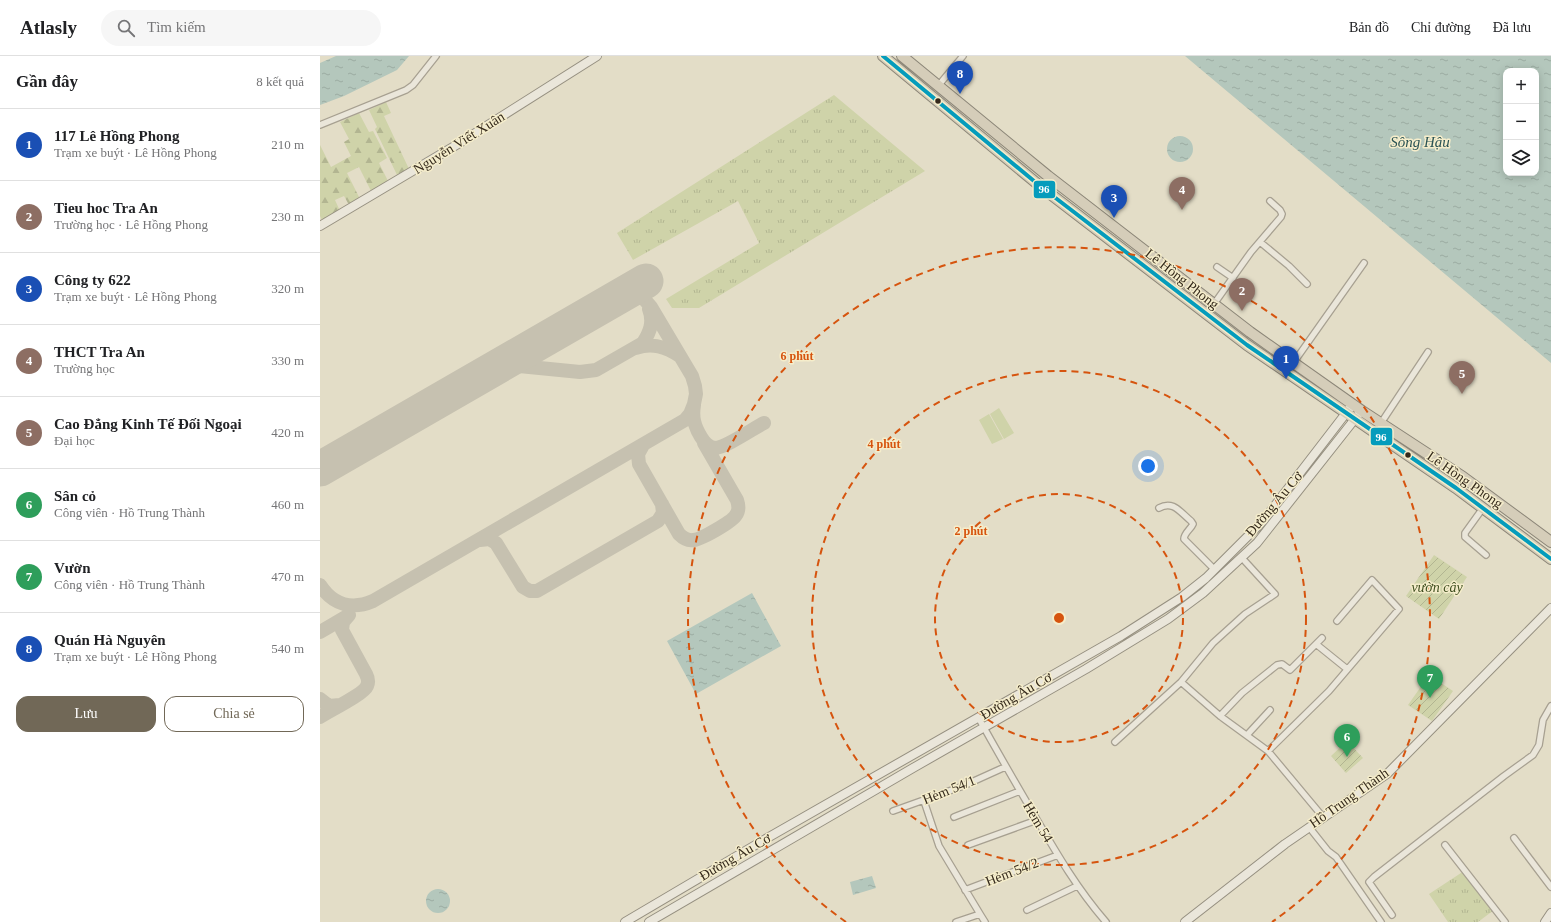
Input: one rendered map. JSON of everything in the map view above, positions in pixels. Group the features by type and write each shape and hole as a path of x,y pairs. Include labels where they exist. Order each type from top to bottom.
{"highway":[{"name":"Lê Hồng Phong","path":"883,56 1040,186 1247,345 1456,488 1551,559"},
{"name":"Lê Hồng Phong","path":"902,56 1048,176 1214,304 1362,411 1463,477 1551,542"},
{"path":"1456,488 1463,477"}],"street":[{"path":"320,125 406,90 413,85 436,56"},
{"name":"Nguyễn Viết Xuân","path":"320,226 458,144 597,56"},
{"path":"938,86 963,56"},
{"path":"1214,304 1282,214 1280,210 1270,201"},
{"path":"1260,242 1289,266 1307,284"},
{"path":"1294,362 1364,263"},
{"path":"1217,267 1233,278"},
{"path":"1381,423 1428,352"},
{"name":"Đường Âu Cơ","path":"625,922 776,833 1104,646 1160,612 1188,592 1263,521 1353,404"},
{"name":"Đường Âu Cơ","path":"649,922 1110,656 1185,607 1208,589 1242,558 1270,529 1362,411"},
{"path":"1159,508 1165,505 1172,505 1191,521 1193,524 1184,536 1184,539 1214,569"},
{"path":"1483,508 1465,533 1465,537 1486,555"},
{"path":"1115,742 1181,682 1213,643 1245,614 1275,594 1242,558"},
{"path":"1268,752 1329,691 1399,609 1372,580 1337,621"},
{"name":"Hồ Trung Thành","path":"1185,922 1247,872 1323,817 1387,774 1551,608"},
{"path":"1220,716 1242,693 1277,664 1282,664 1290,670 1322,638"},
{"path":"1316,644 1347,669"},
{"path":"1104,646 1110,656"},
{"path":"1181,682 1220,716 1268,752 1323,817"},
{"path":"1392,915 1369,882 1474,799 1533,755 1539,745 1543,720 1551,706"},
{"path":"1247,735 1270,710"},
{"name":"Hẻm 54","path":"978,717 1005,767 1077,886 1106,922"},
{"name":"Hẻm 54/1","path":"893,811 963,786 1005,767"},
{"path":"954,817 1020,791"},
{"path":"924,801 939,846 985,922"},
{"path":"968,845 1037,820"},
{"path":"1309,827 1328,851 1336,857 1381,922"},
{"path":"1514,838 1551,887"},
{"path":"1445,844 1504,922"},
{"name":"Hẻm 54/2","path":"965,890 1058,855"},
{"path":"1027,910 1077,886"},
{"path":"1545,922 1551,913"},
{"path":"956,922 980,914"}],"green space":[{"path":"834,95 925,171 699,308 672,308 666,299 759,243 738,201 633,260 617,233"},
{"path":"386,102 391,113 384,116 409,169 397,175 375,129 377,127 369,110"},
{"path":"359,113 369,132 373,131 387,158 379,163 389,183 371,191 359,167 347,173 360,199 349,205 344,196 335,200 340,211 322,220 320,216 320,145 331,167 351,156 344,142 349,139 340,122"},
{"path":"999,408 1014,433 1004,439 990,414"},
{"path":"989,414 1003,439 992,444 979,420"},
{"name":"vườn cây","path":"1434,555 1467,577 1439,619 1406,596"},
{"path":"1429,675 1453,691 1432,721 1408,705"},
{"path":"1347,741 1363,758 1346,773 1331,756"},
{"path":"1464,871 1494,910 1478,922 1448,922 1429,894"}],"water":[{"path":"336,56 409,56 397,70 344,96 320,105 320,63"},
{"name":"Sông Hậu","path":"1185,56 1551,56 1551,363"},
{"path":"1180,136 1189,140 1193,149 1189,158 1180,162 1171,158 1167,149 1171,140"},
{"path":"752,593 781,646 696,694 667,641"},
{"path":"872,876 876,888 853,895 850,882"},
{"path":"438,889 443,890 449,896 449,906 443,912 438,913 433,912 427,906 426,901 427,896 433,890"}],"taxiway":[{"path":"320,585 331,597 344,604 358,605 373,601 685,420 690,414 696,394 692,376 651,307 645,300 629,291"},
{"path":"489,372 502,366 509,365 580,372 596,370 643,343 648,335 651,323 649,309"},
{"path":"636,348 648,345 659,346 680,356"},
{"path":"694,405 693,417 697,429 705,442 715,448 725,445 764,423"},
{"path":"643,445 638,454 639,464 679,534 685,539 691,540 709,534 722,526 733,518 738,510 737,500 704,443"},
{"path":"480,540 489,539 496,543 523,587 530,591 537,591 658,521 663,513 662,504"},
{"path":"320,632 349,615"},
{"path":"320,717 360,693 368,684 366,674 342,630 343,622 349,615"},
{"path":"320,699 329,706 340,705"}],"runway":[{"path":"320,469 646,281"}],"transit line":[{"name":"96","path":"883,56 1040,186 1247,345 1456,488 1551,559"}],"place":[{"name":"Quán Hà Nguyên","path":"960,94"},
{"name":"THCT Tra An","path":"1182,210"},
{"name":"Công ty 622","path":"1114,218"},
{"name":"Tieu hoc Tra An","path":"1242,311"},
{"name":"117 Lê Hồng Phong","path":"1286,379"},
{"name":"Cao Đẳng Kinh Tế Đối Ngoại","path":"1462,394"},
{"name":"Vườn","path":"1430,698"},
{"name":"Sân cỏ","path":"1347,757"}]}
